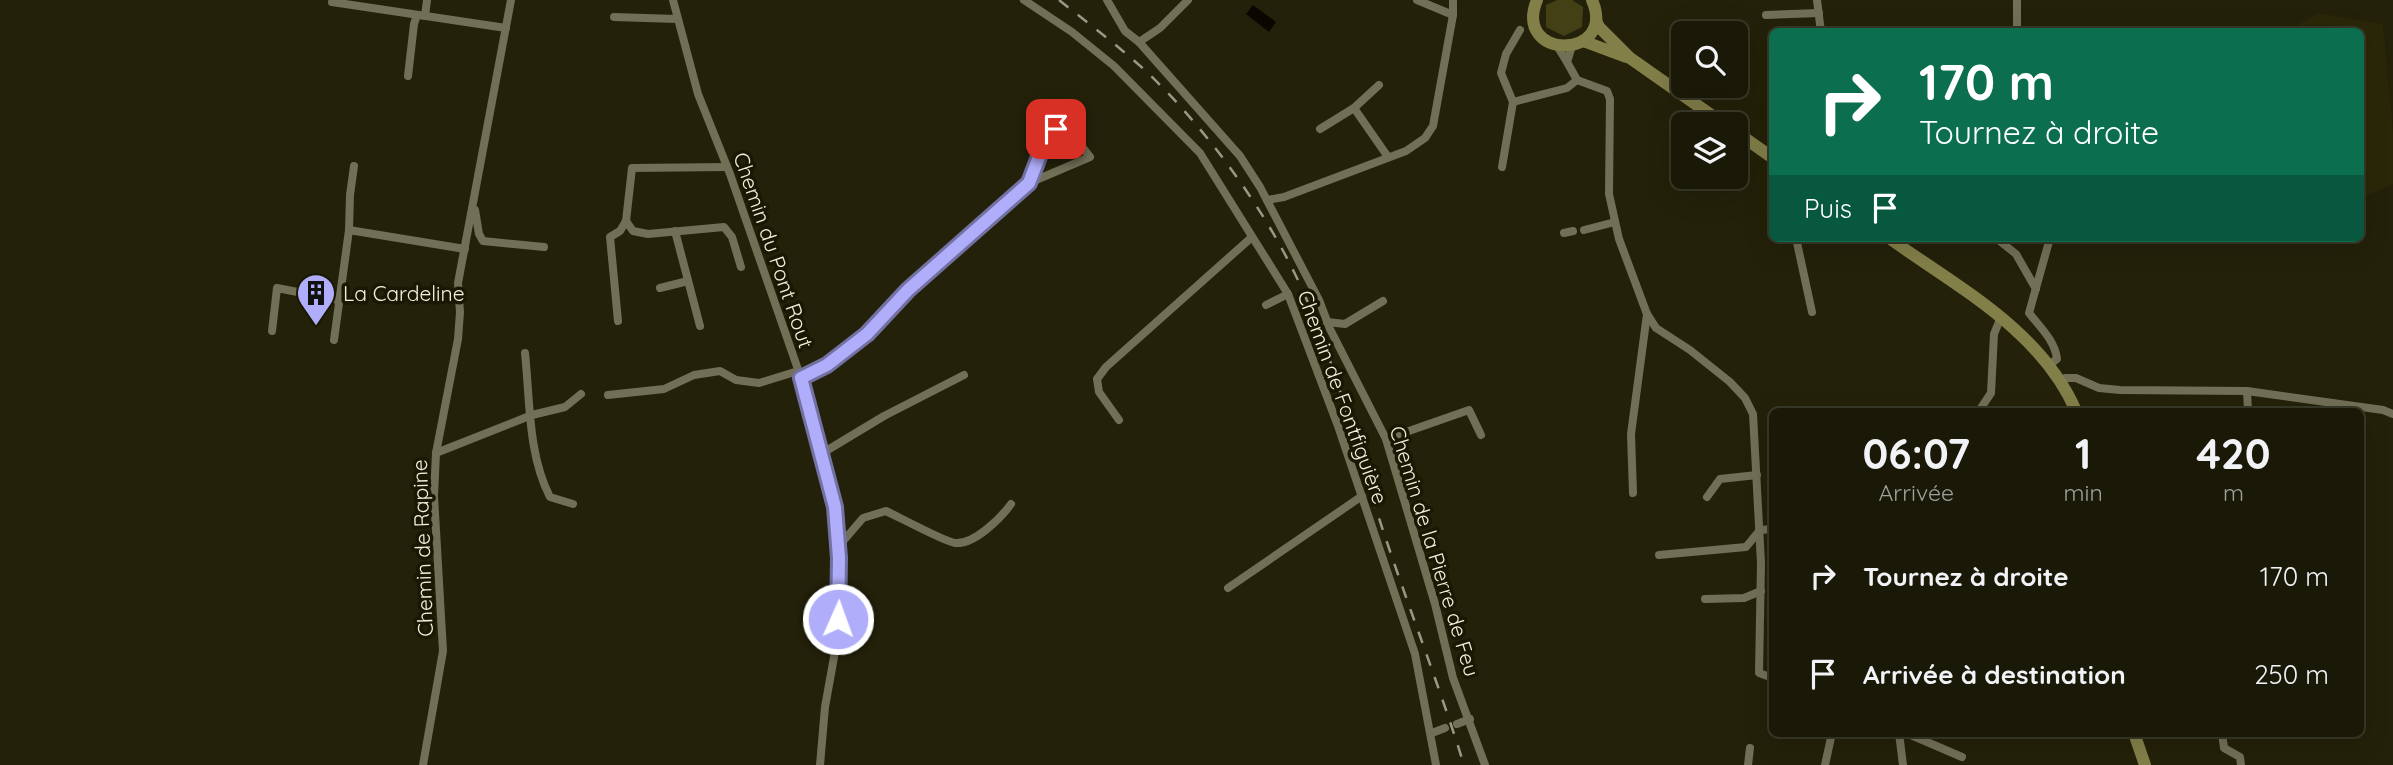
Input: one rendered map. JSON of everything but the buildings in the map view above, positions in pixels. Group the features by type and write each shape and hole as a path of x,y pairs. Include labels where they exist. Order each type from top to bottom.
{"street":[{"path":"408,76 421,15 427,0"},
{"name":"Chemin de Rapine","path":"423,765 443,652 434,496 436,453 458,339 458,283 511,0"},
{"name":"Chemin du Pont Rout","path":"673,0 698,94 727,167 800,374 835,507 839,598 836,646 825,707 820,765"},
{"name":"Chemin de Fontfiguière","path":"1024,0 1072,32 1114,66 1194,147 1288,294 1338,426 1415,654 1432,733"},
{"name":"Chemin de la Pierre de Feu","path":"1107,0 1125,31 1139,41 1240,156 1267,200 1386,439 1432,592 1453,678 1485,765"},
{"path":"1139,41 1160,28 1188,0"},
{"path":"1417,0 1453,15"},
{"path":"1267,200 1284,197 1406,151 1425,138 1433,126 1453,15 1453,0"},
{"path":"1524,0 1533,15"},
{"path":"1537,0 1534,23 1542,38 1557,46 1577,80 1607,91 1610,99 1609,194 1633,280 1647,314 1656,328 1690,350 1730,382 1745,398 1753,414 1760,530 1759,673 1769,677"},
{"path":"1817,0 1821,28"},
{"path":"2017,0 2017,28"},
{"path":"332,2 506,28"},
{"path":"1567,62 1578,44 1592,32 1596,7"},
{"path":"1596,7 1599,27 1630,58 1707,112"},
{"path":"1766,15 1819,13"},
{"path":"614,17 677,19"},
{"path":"1502,167 1513,102 1501,74 1506,54 1520,30"},
{"path":"1557,46 1578,44 1630,58"},
{"path":"1513,102 1567,88 1577,80"},
{"path":"1320,129 1354,108 1378,85"},
{"path":"1354,108 1388,157"},
{"path":"608,396 664,389 694,375 720,371 736,380 759,383 827,365 867,334 908,290 1029,183 1090,157 1069,130 1056,129 1042,149 1029,183"},
{"path":"1748,140 1769,155"},
{"path":"334,340 349,230 354,166"},
{"path":"618,321 610,237 621,231 626,221 632,168 727,167"},
{"path":"474,204 479,234 483,241 544,247"},
{"path":"626,221 633,231 648,234 724,227 732,237 741,267"},
{"path":"1584,230 1615,222"},
{"path":"349,230 465,249"},
{"path":"675,231 701,326"},
{"path":"1119,420 1099,392 1097,379 1106,367 1252,237"},
{"path":"1797,242 1812,312"},
{"path":"1895,242 2001,317 2034,347 2061,382 2074,408"},
{"path":"2001,242 2016,254 2036,289"},
{"path":"2049,242 2029,313 2056,352 2057,359 2049,365"},
{"path":"660,288 688,281"},
{"path":"272,331 277,288 339,300"},
{"path":"1266,305 1288,294"},
{"path":"1327,322 1345,324 1383,301"},
{"path":"1633,493 1631,434 1647,314"},
{"path":"1981,408 1991,393 1994,334 2001,317"},
{"path":"525,353 541,480 550,497 573,503"},
{"path":"821,454 884,416 964,375"},
{"path":"2061,382 2065,378 2076,378 2099,388 2120,390 2247,391 2383,410 2393,414"},
{"path":"2247,391 2248,408"},
{"path":"436,453 531,415 565,407 581,394"},
{"path":"1386,439 1469,410 1481,435"},
{"path":"1707,496 1720,479 1757,475"},
{"path":"1228,587 1362,496"},
{"path":"838,547 863,518 886,511 954,544 969,541 1001,518 1011,504"},
{"path":"1659,555 1746,547 1760,530 1769,529"},
{"path":"1705,599 1744,598 1761,591"},
{"path":"1457,724 1469,719"},
{"path":"1436,765 1432,733 1445,728"},
{"path":"1825,765 1831,737"},
{"path":"1900,737 1903,765"},
{"path":"1915,737 1962,757"},
{"path":"2136,737 2146,765"},
{"path":"2223,737 2224,748 2240,757 2241,765"},
{"path":"1748,765 1750,748"}],"shaded area":[{"path":"1557,0 1572,0 1583,7 1582,27 1564,36 1546,27 1546,5"},
{"path":"1253,5 1276,22 1269,32 1246,14"},
{"path":"2317,13 2383,24 2393,132 2393,184 2364,197 2364,28 2294,28"}],"railway":[{"path":"1059,0 1138,64 1191,118 1249,194 1295,274 1331,363 1388,546 1464,765"}],"place":[{"name":"La Cardeline","path":"316,327"}],"route":[{"path":"838,619 838,526 801,378 827,365 867,334 908,290 1029,183 1042,149 1056,129"}]}
